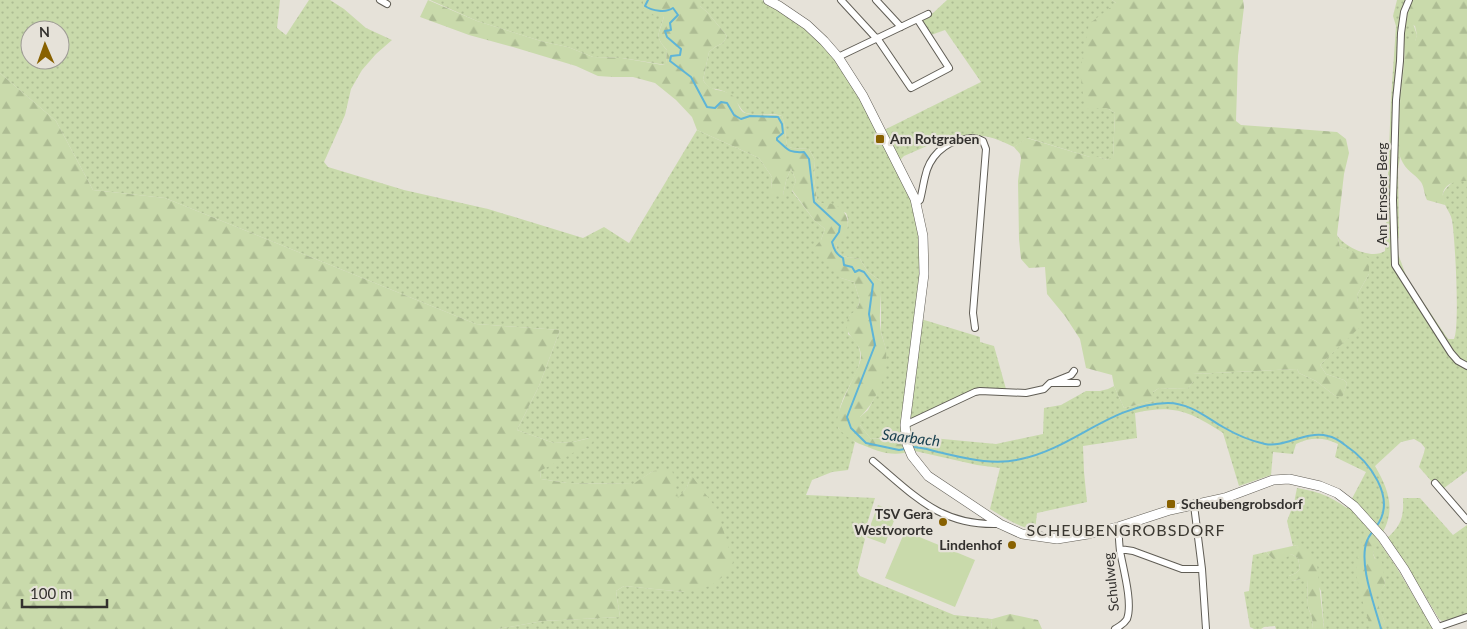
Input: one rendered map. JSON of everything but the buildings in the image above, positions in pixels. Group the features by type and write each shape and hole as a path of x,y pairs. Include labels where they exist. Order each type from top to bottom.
{"main road":[{"path":"768,0 782,3 824,41 838,58 863,96 916,203 922,236 924,274 905,425 907,444 912,456 928,476 1000,524 1022,534 1057,539 1118,527 1155,514 1225,498 1273,480 1289,479 1320,486 1337,493 1354,506 1382,537 1404,569 1438,628"}],"street":[{"path":"841,0 876,38 911,88 949,68 918,20"},
{"path":"876,0 901,27"},
{"name":"Am Ernseer Berg","path":"1409,0 1404,12 1401,33 1396,100 1393,200 1395,265 1451,353 1458,361 1467,366"},
{"path":"838,58 928,14"},
{"path":"916,203 920,200 928,168 940,149 959,140 976,138 983,140 986,149 973,314 975,328"},
{"path":"905,425 975,392 1026,393 1039,390 1053,381 1072,375 1074,372"},
{"path":"1050,384 1077,382"},
{"path":"874,461 925,504 946,516 981,524 1000,524"},
{"path":"1435,482 1467,520"},
{"path":"1194,505 1202,569 1206,629"},
{"name":"Schulweg","path":"1115,629 1124,624 1128,610 1118,527"},
{"path":"1120,549 1133,551 1182,569 1202,569"},
{"path":"1438,628 1467,617"}],"green space":[{"path":"0,0 280,0 277,28 286,35 309,0 330,0 366,28 392,40 362,70 351,89 345,115 324,162 328,167 404,190 488,209 583,238 604,227 629,243 697,130 759,158 772,177 771,189 783,195 791,168 796,181 792,191 814,220 825,229 821,240 841,278 854,282 860,301 856,311 849,316 848,334 856,342 860,351 860,360 840,408 838,428 855,442 848,470 832,472 812,480 806,495 875,498 863,537 865,539 857,571 860,576 954,615 992,619 991,629 498,629 543,621 620,617 616,591 624,586 685,592 691,476 687,487 678,499 653,471 634,484 567,483 541,479 540,471 589,438 573,442 554,443 517,430 539,386 560,330 476,324 165,198 93,190 56,121 0,73"},
{"path":"428,0 477,21 544,42 568,47 593,57 622,58 663,65 666,64 667,50 660,41 659,34 664,16 650,15 643,9 643,0 700,0 700,6 727,36 723,43 709,52 703,80 710,87 733,96 743,112 782,116 787,146 809,149 815,160 814,179 817,200 837,206 845,213 848,228 836,247 842,256 860,259 868,272 881,281 880,319 886,350 885,368 883,378 872,403 860,417 860,425 871,439 882,439 890,444 893,443 894,439 901,437 904,453 887,453 860,444 850,439 837,425 841,406 861,358 860,350 847,329 849,316 856,310 860,301 854,282 841,278 812,250 821,240 825,229 814,220 792,190 796,181 791,168 783,195 771,197 772,177 759,158 697,130 692,117 676,100 655,83 633,77 598,76 576,66 469,35 420,17"},
{"path":"430,0 643,0 643,9 664,16 659,37 667,50 666,65 622,58 593,57 568,47 544,42 477,21"},
{"path":"700,0 762,0 804,27 823,44 841,68 858,94 878,133 981,82 945,30 931,35 921,20 933,13 947,0 1112,0 1116,3 1107,108 1115,113 1113,158 1107,160 1099,157 1090,157 1028,138 1014,147 996,139 972,136 955,139 946,143 943,139 904,156 900,160 923,220 928,249 927,278 921,319 980,337 980,342 994,346 1006,389 975,389 910,420 911,436 996,444 1043,434 1044,408 1061,405 1086,391 1100,391 1114,386 1124,408 1153,401 1153,392 1159,388 1187,389 1193,382 1193,374 1297,369 1299,373 1316,381 1334,395 1342,397 1347,383 1344,380 1326,374 1320,365 1360,326 1357,295 1369,274 1369,259 1340,247 1337,235 1346,244 1359,251 1373,254 1385,251 1396,26 1393,16 1397,0 1413,0 1408,9 1417,35 1415,42 1405,46 1398,145 1400,158 1398,169 1399,235 1397,246 1407,278 1448,339 1454,339 1457,301 1454,244 1452,220 1444,201 1443,193 1455,181 1467,181 1467,471 1440,491 1419,467 1425,448 1414,439 1401,442 1375,466 1388,494 1389,503 1388,521 1378,540 1433,629 1385,629 1385,622 1374,598 1385,585 1384,577 1373,554 1376,542 1371,536 1369,629 1324,629 1321,591 1297,545 1293,546 1287,521 1297,488 1323,495 1347,508 1366,472 1335,457 1338,444 1333,442 1322,439 1306,440 1296,444 1293,454 1273,452 1271,475 1239,486 1223,433 1201,420 1182,412 1161,409 1135,413 1137,438 1083,446 1087,502 1037,513 1035,530 1006,519 990,509 1000,468 977,465 915,451 904,453 900,437 890,445 882,439 871,439 860,425 860,417 868,410 877,393 886,350 881,332 881,281 868,272 860,259 842,256 836,247 846,231 848,219 846,213 817,200 814,179 815,160 809,149 787,146 782,116 746,113 727,93 710,88 703,80 709,52 723,43 727,36 700,6"},
{"path":"1112,0 1243,0 1244,7 1238,56 1236,121 1241,125 1337,132 1346,139 1349,153 1344,174 1337,235 1340,247 1369,258 1369,274 1357,295 1361,326 1320,365 1326,374 1344,380 1347,383 1342,398 1334,395 1316,381 1299,373 1297,369 1193,374 1193,382 1187,389 1159,388 1153,392 1153,401 1124,408 1114,386 1112,375 1086,368 1080,339 1065,316 1047,294 1045,267 1029,268 1021,259 1018,181 1021,158 1014,147 1027,138 1090,157 1099,157 1107,160 1113,157 1115,113 1107,108 1085,109 1080,72 1089,24 1116,3"},
{"path":"1413,0 1467,0 1467,181 1456,182 1447,186 1443,194 1445,205 1427,200 1422,184 1405,166 1398,149 1405,46 1409,41 1415,41 1417,35 1415,26 1406,20 1408,9"},
{"path":"0,73 56,121 93,190 165,198 476,324 560,330 539,386 517,430 554,443 573,442 590,438 593,442 540,471 541,479 567,483 633,484 653,471 672,469 678,498 687,487 691,475 717,509 733,562 728,573 710,586 685,592 624,586 616,591 620,617 543,621 498,629 0,629"},
{"path":"1403,498 1420,498 1453,535 1467,525 1467,614 1442,621 1439,619 1402,558 1387,538 1401,521"},
{"path":"878,505 897,513 885,544 866,537"},
{"path":"1367,529 1377,542 1373,554 1375,559 1380,559 1383,565 1385,585 1375,598 1385,622 1385,629 1369,629 1357,576 1358,555"},
{"path":"905,531 975,560 955,607 885,578"},
{"path":"1297,545 1306,551 1317,565 1324,629 1313,629 1308,607 1307,579 1293,581 1288,578 1300,569 1298,558 1291,554 1283,560 1273,559 1266,552"},
{"path":"1266,552 1273,559 1291,554 1298,558 1300,569 1289,576 1293,581 1307,579 1308,607 1313,629 1276,629 1275,626 1254,629 1250,627 1244,592 1249,591 1253,555"},
{"path":"1010,614 1038,620 1042,629 991,629 992,619"}],"waterway":[{"name":"Saarbach","path":"648,0 645,6 648,8 663,11 673,8 678,15 670,23 671,30 665,31 667,37 681,49 680,55 671,56 670,61 691,77 707,107 715,108 721,102 727,103 734,115 741,119 750,116 778,117 782,124 783,133 777,140 791,151 804,152 809,159 814,202 840,226 839,232 832,242 835,250 843,258 844,265 852,267 855,272 859,270 864,272 873,284 869,314 875,345 847,417 851,428 866,443 899,450 905,449"},
{"name":"Saarbach","path":"912,447 979,460 1011,461 1058,446 1110,418 1128,411 1147,405 1168,403 1183,405 1238,435 1265,444 1280,444 1312,435 1330,437 1339,441 1363,460 1378,481 1384,504 1382,516 1376,527"},
{"name":"Saarbach","path":"1373,531 1367,541 1365,561 1368,585 1381,629"}],"place":[{"name":"Am Rotgraben","path":"880,139"},
{"name":"Scheubengrobsdorf","path":"1171,504"},
{"name":"TSV Gera Westvororte","path":"943,522"},
{"name":"Lindenhof","path":"1012,545"}],"district":[{"name":"SCHEUBENGROBSDORF","path":"1126,530"}]}
